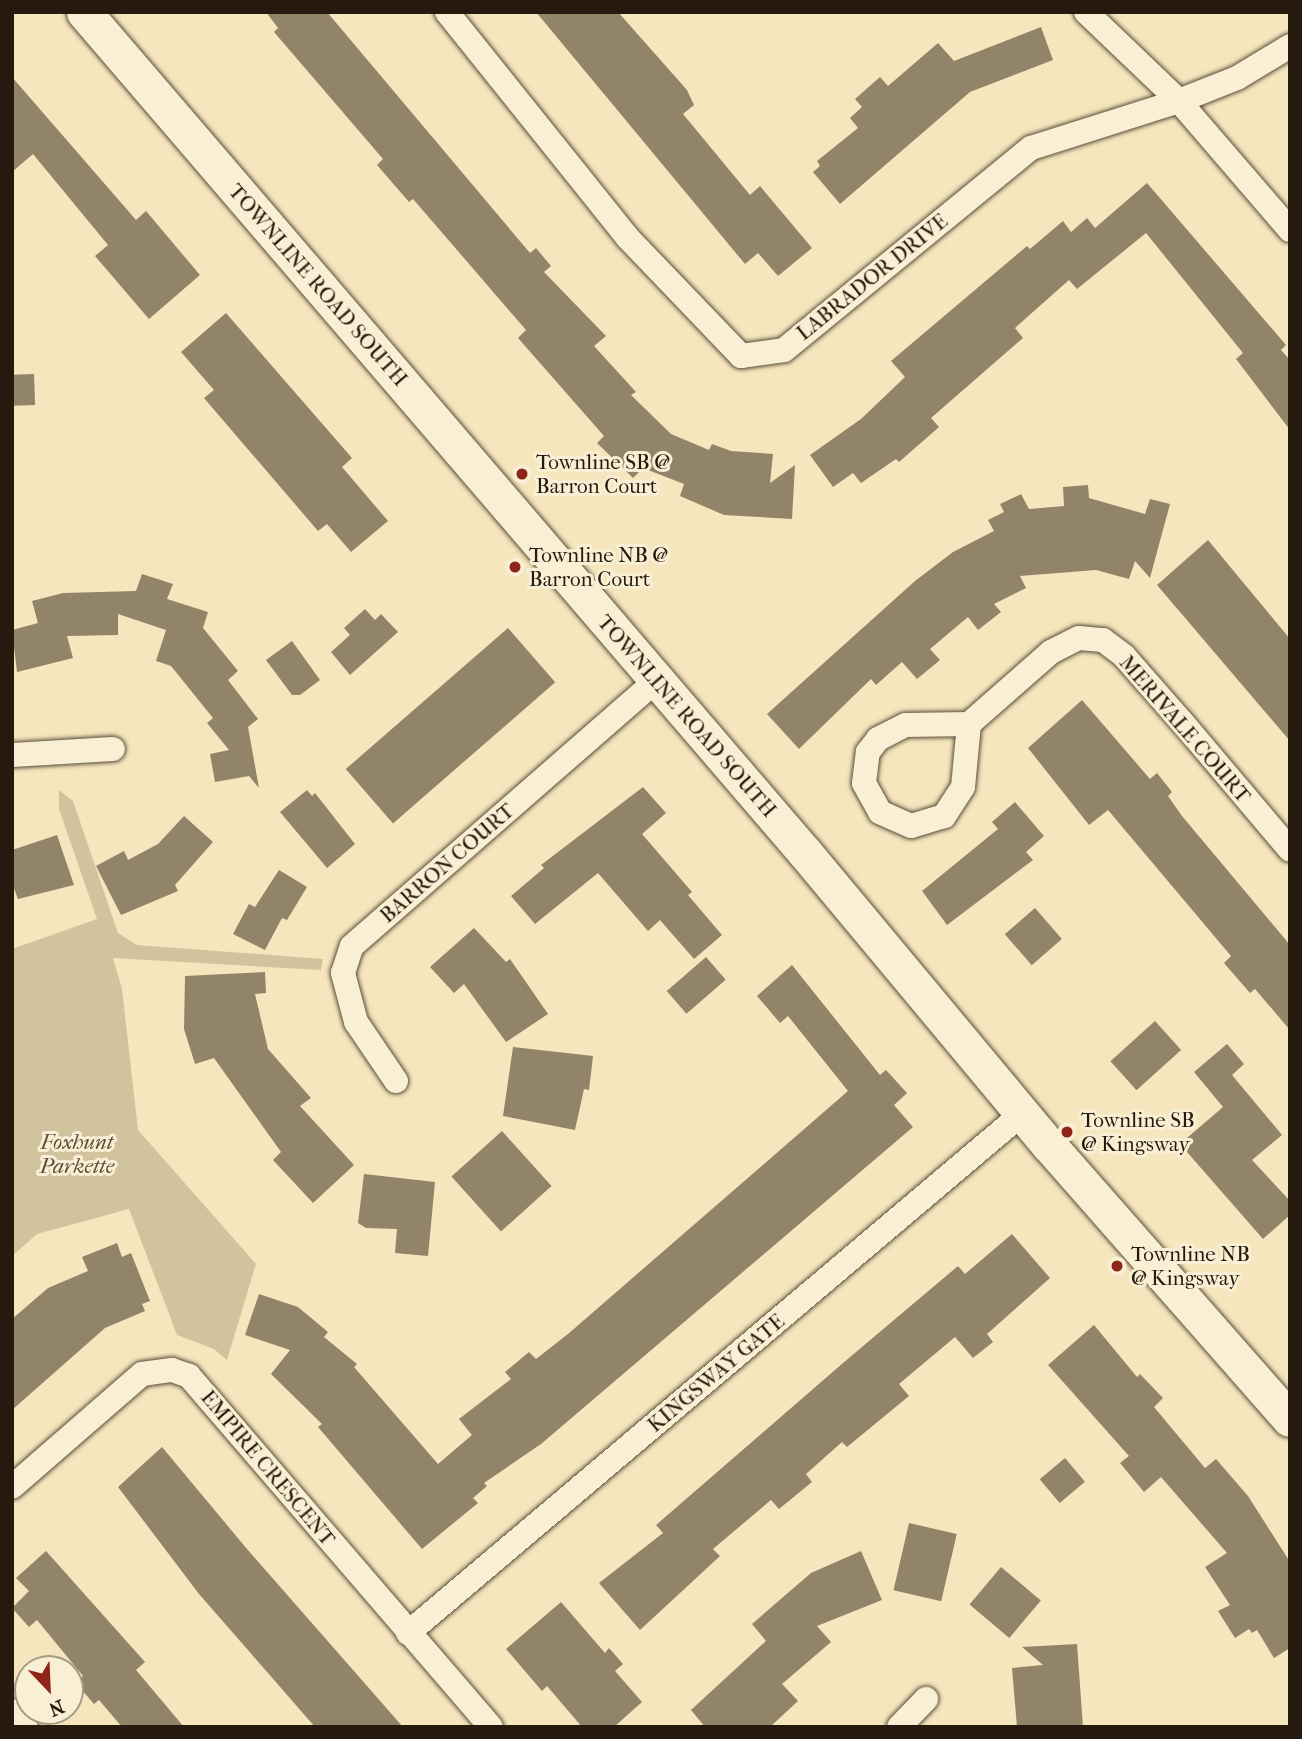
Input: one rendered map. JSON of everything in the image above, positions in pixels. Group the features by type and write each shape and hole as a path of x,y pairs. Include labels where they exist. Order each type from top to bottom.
{"main road":[{"name":"TOWNLINE ROAD SOUTH","path":"84,12 1023,1113 1290,1419"}],"street":[{"name":"LABRADOR DRIVE","path":"447,12 627,237 741,356 784,349 1031,148 1179,101 1237,78 1290,46"},
{"path":"1086,12 1179,101 1290,230"},
{"name":"MERIVALE COURT","path":"969,723 1051,652 1079,638 1102,640 1157,694 1290,850"},
{"name":"BARRON COURT","path":"396,1082 356,1021 343,973 352,946 656,681"},
{"path":"969,723 963,787 944,816 911,825 880,812 864,783 868,752 878,739 906,724 969,723"},
{"path":"12,755 113,749"},
{"name":"KINGSWAY GATE","path":"408,1633 1023,1113"},
{"name":"EMPIRE CRESCENT","path":"12,1487 142,1374 172,1370 189,1376 491,1727"},
{"path":"899,1727 926,1699"},
{"path":"12,1711 26,1727"}],"green space":[{"name":"Foxhunt Parkette","path":"59,790 73,801 118,933 137,945 323,959 321,970 113,958 122,989 138,1130 256,1264 227,1360 214,1349 177,1335 129,1209 37,1234 12,1256 12,949 97,919 59,809"}],"building":[{"path":"266,12 327,12 530,253 536,248 551,266 544,272 606,336 594,346 636,392 631,395 671,434 709,450 712,444 731,451 773,454 770,483 795,465 792,519 724,515 680,496 684,484 643,468 633,478 597,443 604,436 518,338 526,330 413,199 409,202 377,165 383,159 274,32 278,28"},
{"path":"536,12 618,12 687,90 694,105 683,114 750,195 760,186 812,248 778,276 758,253 745,264"},
{"path":"1041,27 1053,60 970,92 840,204 813,172 820,166 817,161 858,128 850,118 862,107 855,99 880,77 888,86 938,43 954,61"},
{"path":"12,77 136,220 146,211 200,275 149,319 95,256 108,245 33,154 12,172"},
{"path":"1147,183 1286,345 1281,350 1290,360 1290,430 1236,359 1243,353 1146,233 1077,289 1069,280 1015,328 1023,338 931,418 939,427 899,462 896,459 861,483 853,473 833,487 810,455 861,419 905,377 891,361 1027,246 1030,249 1063,221 1071,232 1087,218 1095,228"},
{"path":"226,313 352,458 342,467 388,521 351,552 327,524 318,531 204,398 214,390 181,352"},
{"path":"34,374 35,405 13,406 12,375"},
{"path":"1088,485 1089,498 1145,514 1150,499 1170,504 1150,578 1135,561 1129,579 1096,570 1020,576 1026,588 994,604 1001,612 978,630 968,617 930,649 940,660 917,679 902,662 876,685 871,679 799,749 767,714 915,581 953,552 994,531 988,520 1004,512 1000,504 1021,494 1029,509 1064,506 1063,487"},
{"path":"1208,540 1290,639 1290,741 1157,585"},
{"path":"142,574 173,584 167,599 208,612 203,628 238,671 228,680 258,719 248,727 259,788 249,776 215,782 210,754 229,750 207,723 213,718 171,666 156,661 166,630 118,614 118,635 67,636 73,658 17,672 12,630 38,623 32,601 63,593 136,591"},
{"path":"365,609 375,620 381,614 398,632 350,675 331,652 350,635 344,628"},
{"path":"508,628 555,682 393,823 346,769"},
{"path":"292,641 320,680 300,695 292,695 266,660"},
{"path":"1082,700 1150,779 1157,773 1172,792 1168,796 1182,816 1290,945 1290,1030 1255,989 1250,993 1224,963 1231,956 1108,810 1089,825 1028,748"},
{"path":"643,787 666,813 642,834 692,892 688,895 722,935 694,959 660,920 648,931 598,873 535,924 511,896 544,868 541,865"},
{"path":"307,790 312,796 315,793 355,844 327,868 280,812"},
{"path":"1015,802 1044,836 1026,852 1033,860 947,925 922,891 998,829 992,822"},
{"path":"184,816 213,842 175,885 178,891 121,915 96,866 124,851 128,860 158,844"},
{"path":"57,835 74,885 18,899 12,883 12,850"},
{"path":"279,870 307,887 287,920 282,918 265,950 233,934 249,904 255,907"},
{"path":"1035,908 1062,939 1032,965 1005,934"},
{"path":"474,928 506,962 510,959 548,1014 506,1042 464,984 454,993 430,967"},
{"path":"706,957 726,980 686,1014 667,991"},
{"path":"792,965 880,1075 886,1070 907,1093 894,1105 913,1127 541,1444 484,1483 487,1486 473,1498 478,1503 422,1549 318,1427 322,1424 271,1374 290,1350 245,1335 259,1294 298,1307 328,1332 324,1337 357,1364 354,1367 438,1464 472,1435 459,1419 511,1379 505,1372 529,1352 536,1359 568,1334 848,1091 788,1016 780,1023 757,996"},
{"path":"265,972 266,993 255,994 268,1049 311,1098 300,1106 354,1165 313,1203 273,1160 281,1152 214,1058 195,1064 184,1029 185,976"},
{"path":"1155,1021 1181,1050 1137,1090 1110,1061"},
{"path":"1227,1044 1244,1064 1232,1075 1282,1135 1252,1160 1290,1201 1290,1215 1263,1239 1180,1144 1223,1107 1194,1072"},
{"path":"513,1047 593,1056 589,1090 584,1089 575,1130 503,1116"},
{"path":"502,1131 552,1186 501,1231 451,1177"},
{"path":"364,1174 435,1182 428,1256 395,1253 397,1229 366,1228 358,1223"},
{"path":"1012,1234 1050,1278 987,1334 993,1342 973,1358 955,1337 899,1384 909,1396 847,1447 842,1442 806,1474 812,1482 779,1509 771,1500 713,1549 720,1556 640,1630 599,1583 663,1533 656,1525 843,1363 958,1266 965,1274"},
{"path":"117,1243 122,1257 131,1253 150,1301 142,1304 145,1311 105,1328 12,1410 12,1319 48,1288 88,1271 82,1257"},
{"path":"1094,1325 1137,1377 1140,1374 1163,1398 1154,1407 1205,1468 1216,1459 1248,1496 1290,1562 1290,1648 1274,1658 1257,1630 1252,1633 1249,1629 1235,1638 1218,1611 1230,1605 1205,1567 1227,1553 1161,1477 1144,1492 1120,1463 1129,1456 1048,1365"},
{"path":"162,1447 247,1549 403,1727 315,1727 199,1594 118,1487"},
{"path":"1065,1458 1085,1482 1060,1503 1040,1479"},
{"path":"909,1523 957,1534 941,1601 893,1590"},
{"path":"46,1551 145,1662 136,1670 184,1727 122,1727 99,1700 94,1704 84,1692 84,1655 66,1655 37,1620 29,1627 12,1608 29,1591 16,1578"},
{"path":"861,1551 882,1600 817,1626 831,1642 782,1684 798,1701 770,1727 705,1727 691,1710 766,1641 752,1624 811,1573"},
{"path":"1001,1567 1041,1600 1009,1638 970,1605"},
{"path":"561,1602 605,1653 609,1648 623,1664 615,1671 642,1702 614,1727 582,1727 547,1686 542,1691 506,1649"},
{"path":"1077,1644 1083,1727 1017,1727 1012,1668 1043,1665 1022,1647"}],"place":[{"name":"Townline SB @ Barron Court","path":"522,474"},
{"name":"Townline NB @ Barron Court","path":"515,567"},
{"name":"Townline SB @ Kingsway","path":"1067,1132"},
{"name":"Townline NB @ Kingsway","path":"1117,1266"}]}
